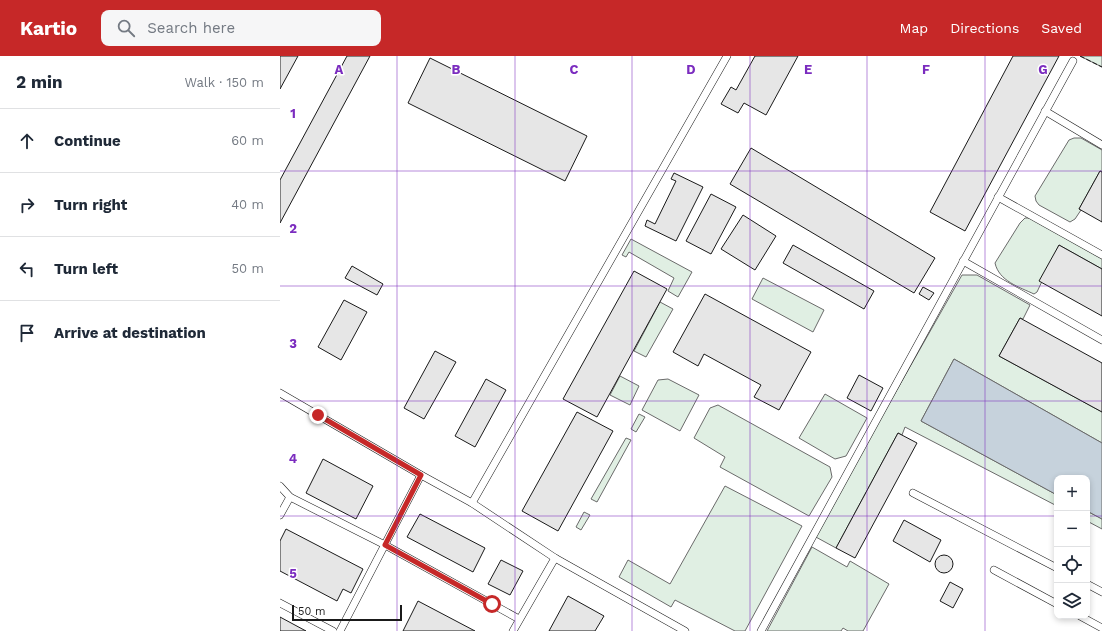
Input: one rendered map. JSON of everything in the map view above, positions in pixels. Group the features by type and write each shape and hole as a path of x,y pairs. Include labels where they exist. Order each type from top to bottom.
{"lane":[{"path":"472,503 727,56"},
{"path":"761,631 1073,61"},
{"path":"1045,111 1102,145"},
{"path":"998,197 1102,255"},
{"path":"963,261 1102,340"},
{"path":"280,393 472,503 555,558 685,631"},
{"path":"340,631 421,475"},
{"path":"280,486 290,497 385,545 519,619"},
{"path":"913,493 1054,566"},
{"path":"280,515 290,497"},
{"path":"513,631 555,558"},
{"path":"994,570 1054,602"},
{"path":"1090,586 1102,592"},
{"path":"280,603 333,631"},
{"path":"1086,619 1102,628"}],"green space":[{"path":"1080,56 1102,56 1102,67"},
{"path":"1081,138 1102,150 1102,172 1100,171 1079,209 1081,210 1075,219 1070,222 1039,205 1035,196 1069,140"},
{"path":"1025,218 1031,218 1102,258 1102,269 1059,245 1037,292 1034,294 1010,283 997,269 995,263 1020,223"},
{"path":"631,239 692,272 678,297 668,291 674,278 629,252 626,257 622,255"},
{"path":"962,275 977,275 1030,305 1023,319 1020,318 999,356 1102,412 1102,443 954,359 921,421 1054,493 1054,504 905,427 902,435 898,433 836,548 814,536"},
{"path":"763,278 824,310 813,332 752,299"},
{"path":"660,302 673,309 646,357 634,351"},
{"path":"620,376 639,386 630,405 610,395"},
{"path":"668,379 699,395 680,431 642,410 658,380"},
{"path":"825,394 867,418 846,456 835,459 799,438"},
{"path":"718,405 830,467 832,477 809,516 720,467 725,457 694,438 710,408"},
{"path":"639,414 645,417 636,432 631,429"},
{"path":"626,438 631,440 597,502 591,499"},
{"path":"725,486 802,526 745,631 735,631 675,600 671,607 619,577 628,560 670,584"},
{"path":"584,512 590,515 581,530 576,527"},
{"path":"1090,513 1102,519 1102,529 1090,523"},
{"path":"812,547 847,567 850,561 889,584 863,631 848,631 843,628 841,631 767,631"}],"shaded area":[{"path":"954,359 1102,443 1102,519 1090,513 1090,475 1054,475 1054,493 921,421"}],"building":[{"path":"280,56 298,56 280,89"},
{"path":"347,56 370,56 280,223 280,180"},
{"path":"755,56 798,56 766,115 744,103 738,113 721,104 731,87 736,90"},
{"path":"1013,56 1059,56 965,231 930,212"},
{"path":"430,58 587,136 565,181 408,103"},
{"path":"751,148 935,258 914,293 730,184"},
{"path":"1100,171 1102,172 1102,222 1079,209"},
{"path":"674,173 703,187 676,241 645,226 647,220 655,224 676,181 671,179"},
{"path":"711,194 736,207 711,254 686,241"},
{"path":"743,215 776,236 755,270 721,249"},
{"path":"793,245 874,291 864,309 783,263"},
{"path":"1059,245 1102,269 1102,316 1039,281"},
{"path":"352,266 383,284 377,295 345,278"},
{"path":"634,271 667,289 597,417 563,399"},
{"path":"923,287 934,293 929,300 919,294"},
{"path":"705,294 811,352 779,410 754,397 761,385 704,354 698,366 673,352"},
{"path":"344,300 367,312 341,360 318,347"},
{"path":"1020,318 1102,363 1102,412 999,356"},
{"path":"435,351 456,362 424,419 404,408"},
{"path":"859,375 883,388 871,411 847,398"},
{"path":"486,379 506,390 475,447 455,436"},
{"path":"577,412 613,431 558,531 522,511"},
{"path":"898,433 917,443 855,558 836,548"},
{"path":"323,459 373,486 356,519 306,493"},
{"path":"420,514 485,548 473,572 407,537"},
{"path":"904,520 941,540 930,562 893,541"},
{"path":"286,529 363,569 351,593 343,589 337,601 280,571 280,541"},
{"path":"944,555 950,558 953,564 950,570 944,573 938,570 935,564 938,558"},
{"path":"501,560 523,571 510,595 488,584"},
{"path":"950,582 963,589 953,608 940,601"},
{"path":"568,596 604,616 595,631 549,631"},
{"path":"418,601 475,631 403,631"},
{"path":"280,617 306,631 280,631"}],"fence":[{"path":"1080,56 1102,67"}],"route":[{"path":"318,415 421,475 385,545 492,604"}]}
